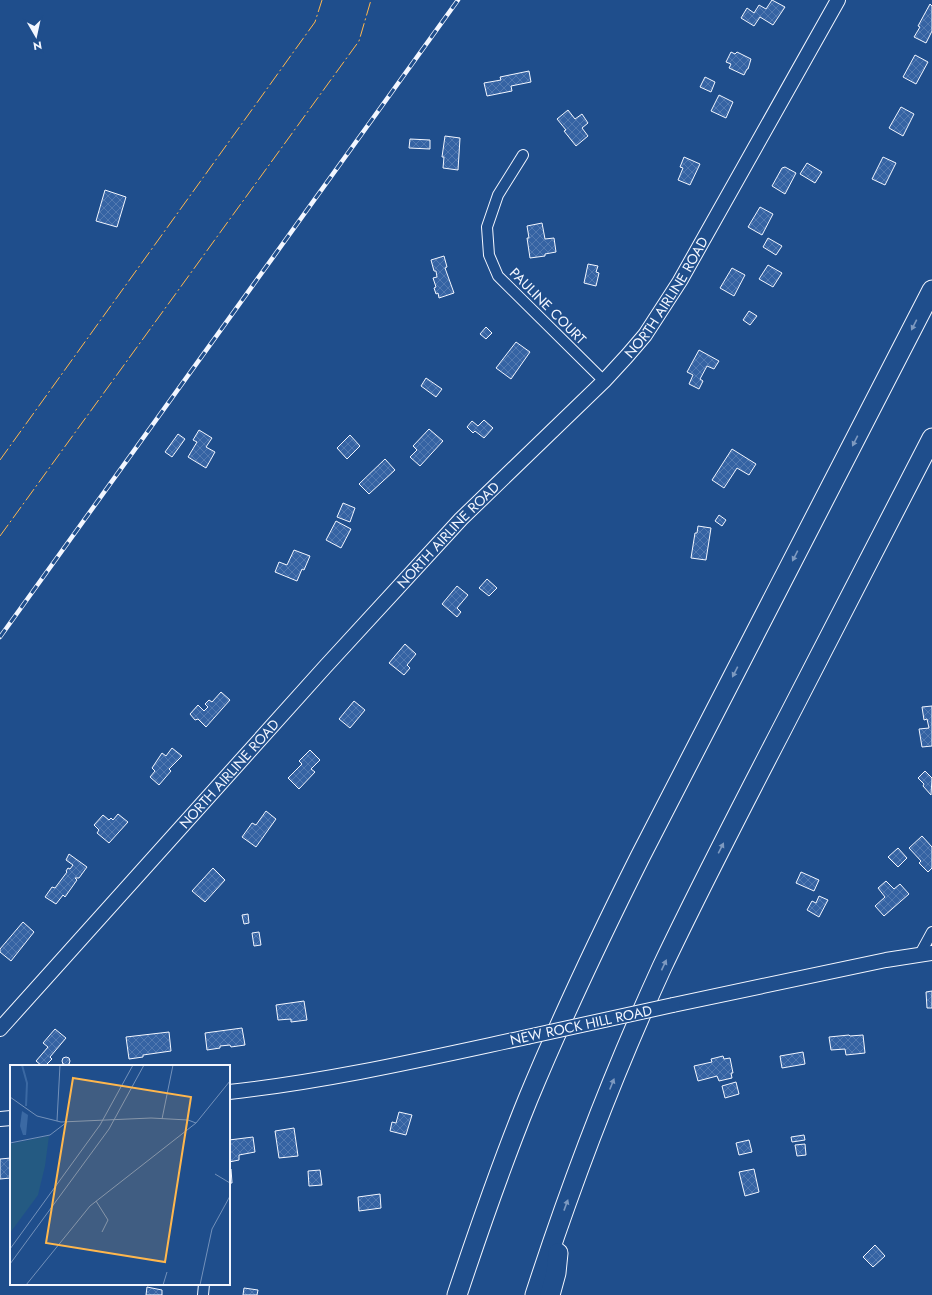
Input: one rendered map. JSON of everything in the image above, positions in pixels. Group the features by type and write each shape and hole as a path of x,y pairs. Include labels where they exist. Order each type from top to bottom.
{"highway":[{"path":"457,1295 501,1169 528,1098 594,950 643,850 932,290"},
{"path":"535,1295 557,1229 612,1082 662,968 733,824 932,438"},
{"path":"550,1295 557,1263 557,1229"}],"main road":[{"name":"NORTH AIRLINE ROAD","path":"0,1029 460,519 604,380 645,335 680,281 838,0"},
{"name":"NEW ROCK HILL ROAD","path":"230,1092 283,1086 321,1079 527,1037 849,968 926,954"},
{"path":"0,1119 10,1118"}],"street":[{"name":"PAULINE COURT","path":"523,154 498,195 487,227 489,255 498,276 604,380"},
{"path":"926,954 932,932"},
{"path":"203,1295 204,1285"}],"building":[{"path":"772,0 785,7 773,25 760,17 754,26 741,18 747,8 754,13 759,5 766,9"},
{"path":"930,4 932,6 932,31 926,43 914,37"},
{"path":"731,52 735,54 737,52 751,59 748,69 744,75 729,68 731,64 726,62"},
{"path":"915,55 928,62 916,84 903,77"},
{"path":"529,71 531,82 511,86 512,91 487,96 484,83 501,80 500,77"},
{"path":"705,77 715,82 711,92 700,87"},
{"path":"719,95 733,102 726,118 711,111"},
{"path":"901,107 914,114 903,136 889,128"},
{"path":"568,110 575,119 582,114 588,123 582,128 588,136 576,146 557,119"},
{"path":"445,136 460,138 458,170 443,168 444,157 442,157"},
{"path":"410,139 430,140 430,149 409,148"},
{"path":"684,157 700,164 690,185 678,180 683,168 680,167"},
{"path":"883,157 896,163 885,185 872,179"},
{"path":"807,163 822,172 815,183 800,174"},
{"path":"785,167 796,173 785,194 772,186 782,168"},
{"path":"105,190 126,197 117,227 96,221"},
{"path":"760,207 773,214 762,235 748,227"},
{"path":"542,223 545,239 554,238 556,252 545,254 545,256 530,258 527,226"},
{"path":"768,238 782,246 776,255 763,247"},
{"path":"444,256 447,267 445,268 454,293 439,298 438,293 436,294 434,288 436,287 433,278 437,277 431,260"},
{"path":"588,264 598,266 596,272 599,273 596,286 584,283"},
{"path":"768,265 782,273 773,287 759,279"},
{"path":"732,268 745,275 734,296 720,288"},
{"path":"749,311 757,316 750,325 743,320"},
{"path":"486,327 492,333 486,339 480,334"},
{"path":"516,342 530,352 511,379 496,368"},
{"path":"699,350 719,361 714,369 707,366 700,379 703,381 699,389 689,384 693,375 687,372"},
{"path":"426,378 442,389 436,397 421,386"},
{"path":"484,420 493,428 484,438 475,431 473,433 467,427 472,421 478,426"},
{"path":"429,429 443,441 420,466 410,457 417,450 413,446"},
{"path":"199,430 212,438 206,447 215,452 206,468 188,457 197,442 193,440"},
{"path":"178,434 185,439 172,457 165,452"},
{"path":"350,435 360,446 347,459 337,448"},
{"path":"732,449 756,464 749,475 737,468 724,488 712,480"},
{"path":"385,459 395,470 369,494 359,484"},
{"path":"343,503 355,508 350,522 337,517"},
{"path":"719,515 726,520 722,526 715,521"},
{"path":"336,521 351,529 341,548 326,540"},
{"path":"698,526 711,528 706,560 691,558 695,533 697,533"},
{"path":"294,550 310,556 297,581 275,572 279,562 287,565"},
{"path":"487,579 497,588 489,596 479,588"},
{"path":"457,586 468,595 457,608 461,612 457,617 442,604"},
{"path":"405,644 416,654 407,665 410,668 404,675 389,663"},
{"path":"221,692 230,700 206,727 198,719 195,720 190,714 198,705 204,711 208,707 205,704 209,700 212,702"},
{"path":"354,701 365,710 350,728 339,719"},
{"path":"932,706 932,746 922,747 919,729 929,728 927,719 924,720 922,707"},
{"path":"172,748 182,756 169,769 171,771 159,785 150,777 155,771 152,768 162,753 166,756"},
{"path":"310,750 320,760 311,769 315,772 299,789 288,778 302,764 299,761"},
{"path":"925,771 932,778 931,795 918,778"},
{"path":"266,811 276,819 256,847 242,837 252,823 256,825"},
{"path":"118,814 128,822 109,843 97,833 99,830 94,825 103,815 109,820 111,818 113,820"},
{"path":"922,836 932,847 932,868 928,872 919,863 921,861 909,848"},
{"path":"898,848 907,858 898,867 888,857"},
{"path":"69,854 87,867 79,878 75,878 77,880 65,897 63,895 56,904 45,897 52,887 55,888 67,872 66,871 68,868 70,869 73,865 66,860"},
{"path":"213,868 225,880 205,902 192,891"},
{"path":"801,872 819,880 814,891 796,883"},
{"path":"886,881 894,889 900,884 909,894 884,916 875,906 885,897 878,888"},
{"path":"819,896 828,900 819,917 807,910 812,901 816,903"},
{"path":"248,914 249,923 244,924 242,915"},
{"path":"23,922 34,932 11,961 0,952 0,949"},
{"path":"259,932 261,945 254,946 252,933"},
{"path":"932,991 932,1008 927,1008 926,992"},
{"path":"304,1001 307,1020 291,1022 291,1019 278,1020 276,1005"},
{"path":"242,1028 245,1045 231,1047 230,1045 220,1046 220,1048 207,1050 205,1033"},
{"path":"55,1029 66,1038 50,1057 52,1059 46,1065 41,1065 36,1061 48,1047 43,1043"},
{"path":"169,1032 171,1051 143,1055 143,1057 129,1059 126,1037"},
{"path":"863,1035 865,1053 846,1055 845,1049 831,1050 829,1037"},
{"path":"803,1052 805,1064 782,1068 780,1056"},
{"path":"723,1056 724,1059 730,1058 733,1073 731,1073 732,1078 719,1081 717,1076 698,1081 694,1066 712,1062 711,1059"},
{"path":"64,1057 68,1057 70,1061 68,1065 64,1065 62,1063 62,1059"},
{"path":"736,1082 739,1094 725,1098 722,1086"},
{"path":"399,1112 412,1115 406,1135 390,1131 392,1122 396,1123"},
{"path":"294,1128 298,1156 279,1158 275,1131"},
{"path":"804,1135 805,1140 792,1142 791,1137"},
{"path":"253,1137 255,1152 239,1155 239,1160 230,1162 230,1140"},
{"path":"749,1140 752,1152 739,1155 736,1143"},
{"path":"805,1144 806,1155 797,1156 795,1145"},
{"path":"10,1158 10,1178 0,1179 0,1159"},
{"path":"230,1169 231,1169 232,1183 230,1183"},
{"path":"754,1169 759,1192 745,1196 739,1172"},
{"path":"320,1170 322,1185 309,1186 308,1171"},
{"path":"380,1194 381,1208 359,1211 358,1197"},
{"path":"875,1245 885,1256 873,1267 863,1257"},
{"path":"147,1287 162,1290 162,1295 146,1295"},
{"path":"244,1288 258,1290 257,1295 243,1295"}],"railway":[{"path":"0,637 458,0"}],"power":[{"path":"0,460 315,22 322,0"},
{"path":"0,536 359,41 371,0"}]}
